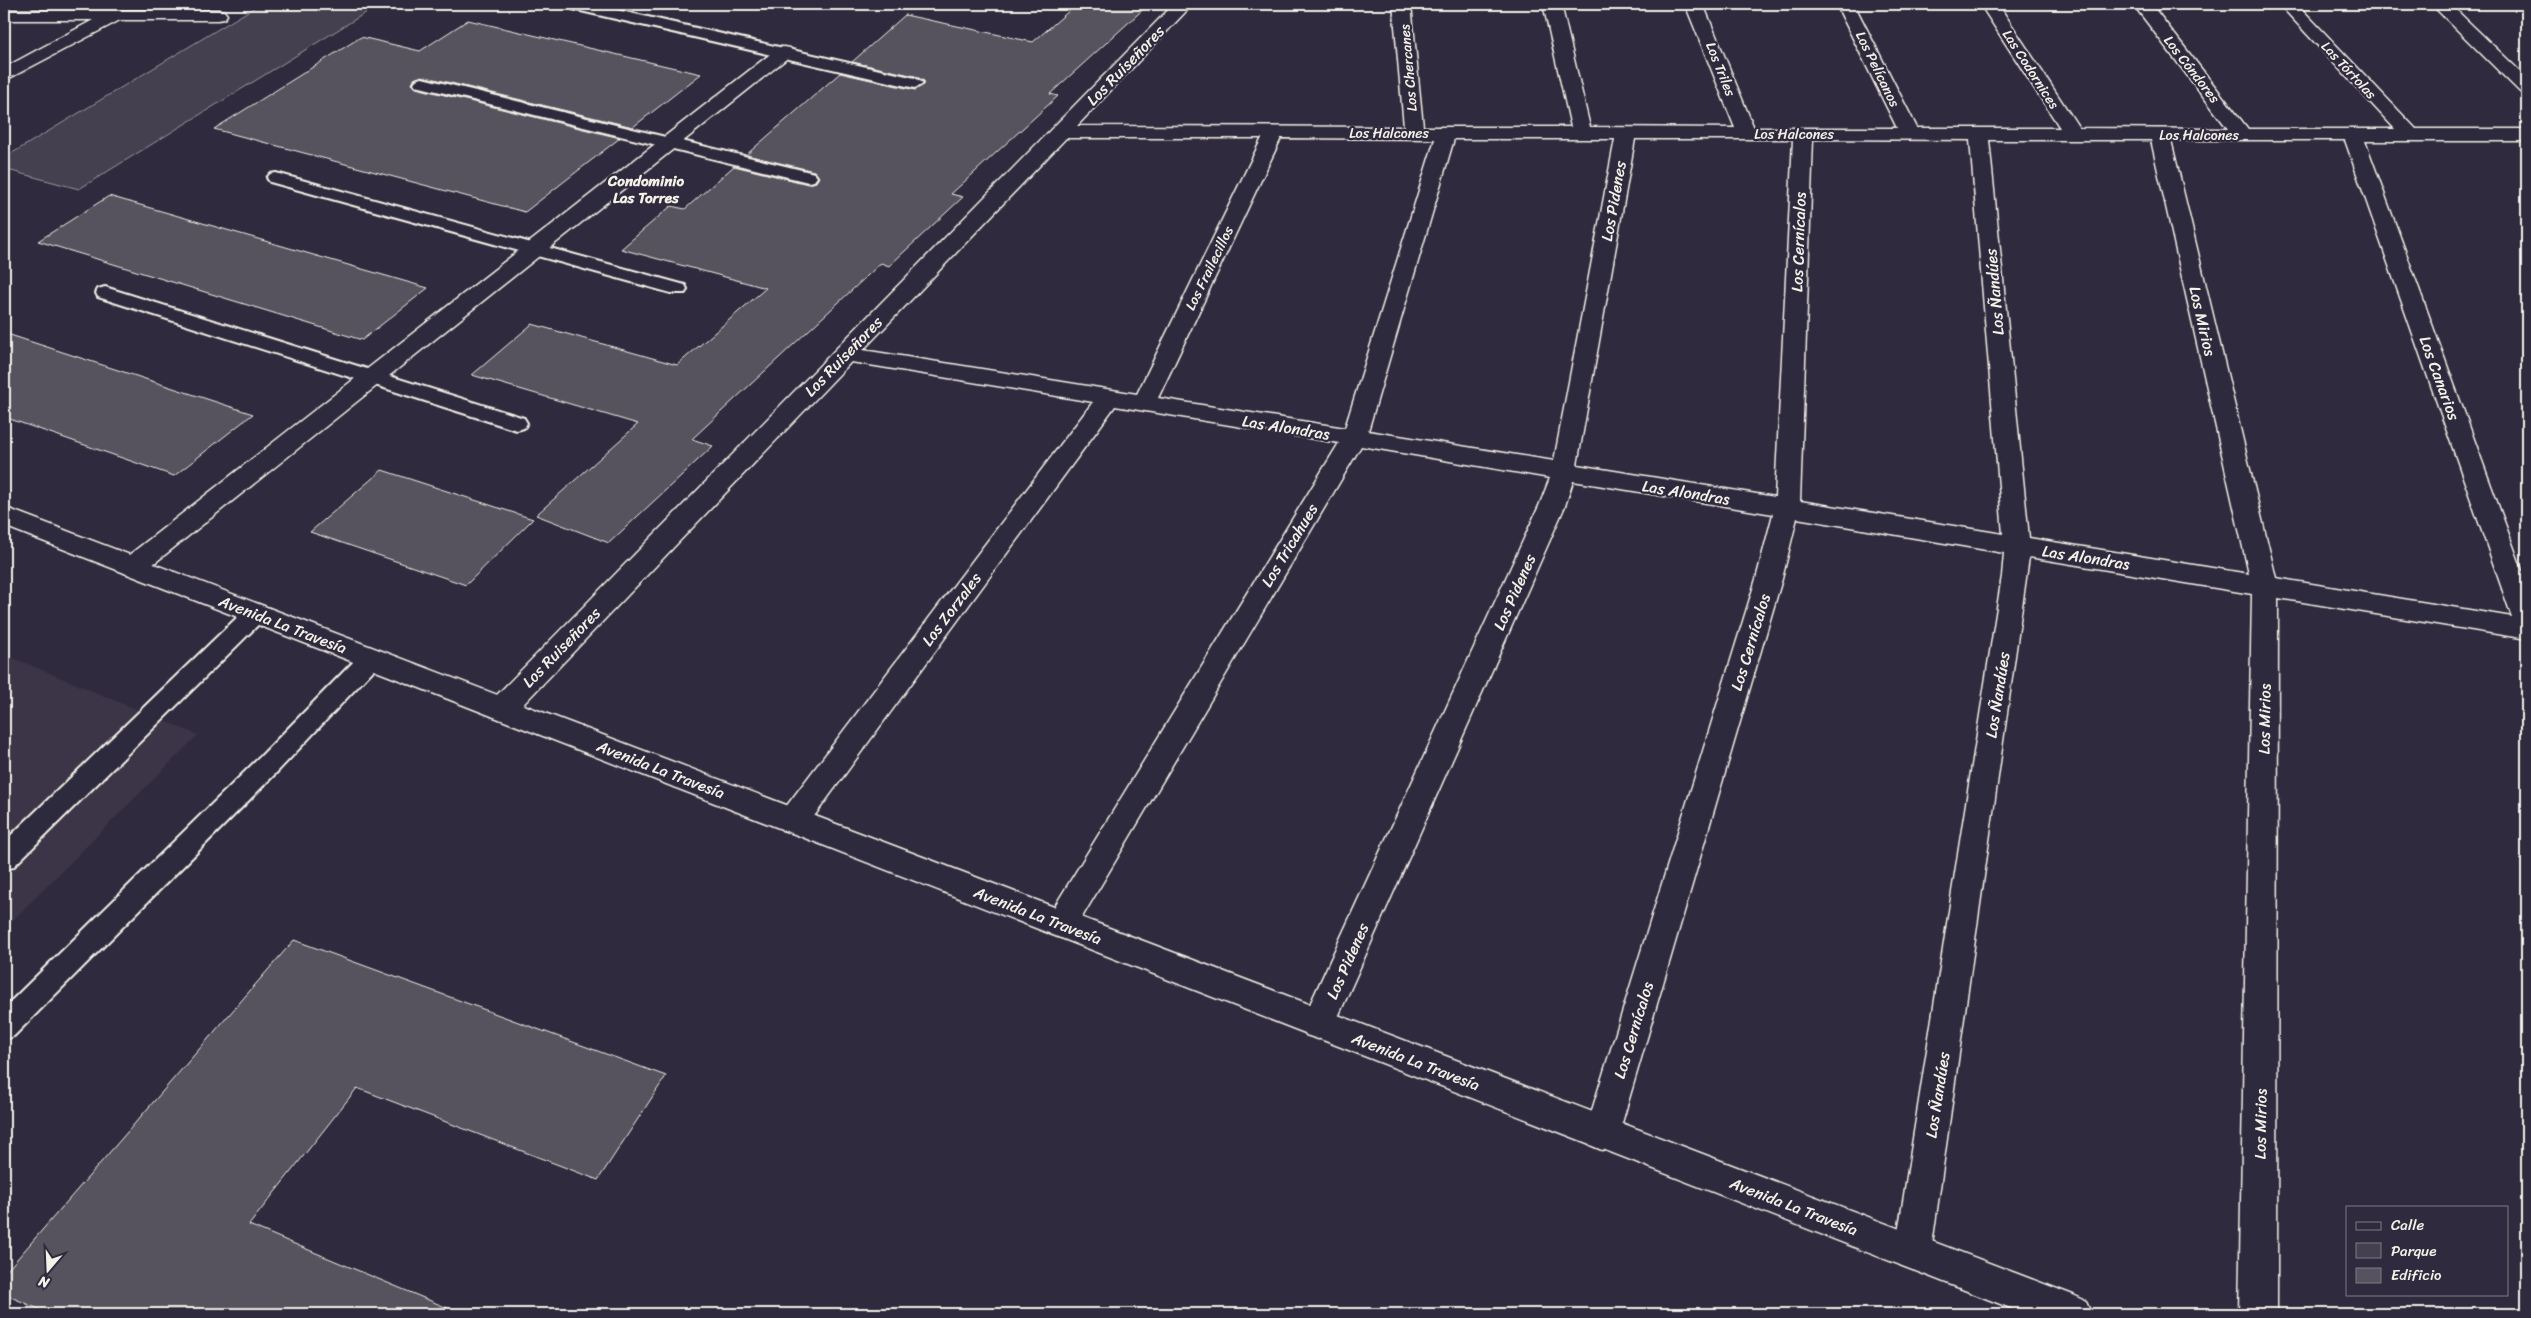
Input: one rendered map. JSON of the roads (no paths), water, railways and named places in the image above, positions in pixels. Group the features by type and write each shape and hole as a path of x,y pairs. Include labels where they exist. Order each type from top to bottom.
{"street":[{"name":"Los Ruiseñores","path":"502,708 1184,4"},
{"name":"Los Chercanes","path":"1402,4 1414,133"},
{"path":"1552,4 1582,134"},
{"name":"Los Triles","path":"1694,4 1747,134"},
{"name":"Los Pelícanos","path":"1846,4 1910,134"},
{"name":"Las Codornices","path":"1989,4 2073,134"},
{"name":"Los Cóndores","path":"2142,4 2243,135"},
{"name":"Las Tórtolas","path":"2288,4 2411,135"},
{"path":"2440,4 2527,88"},
{"path":"4,15 218,15"},
{"path":"4,75 116,15"},
{"path":"134,566 784,52"},
{"name":"Los Halcones","path":"1060,132 2411,135 2526,137"},
{"name":"Los Frailecillos","path":"1144,403 1274,132"},
{"name":"Los Tricahues","path":"1061,924 1354,438 1446,133"},
{"name":"Los Pidenes","path":"1318,1024 1552,506 1564,472 1626,134"},
{"name":"Los Cernícalos","path":"1602,1133 1766,588 1787,508 1803,134"},
{"name":"Los Ñandúes","path":"1913,1252 2014,586 2017,546 1979,134"},
{"name":"Los Mirios","path":"2160,135 2265,586 2258,1314"},
{"name":"Los Canarios","path":"2353,135 2527,620"},
{"name":"Las Alondras","path":"845,354 2527,629"},
{"name":"Los Zorzales","path":"793,821 1108,398"},
{"name":"Avenida La Travesía","path":"4,516 2073,1314"}],"lane":[{"path":"572,4 915,82"},
{"path":"422,83 808,177"},
{"path":"276,178 678,289"},
{"path":"105,293 517,422"},
{"path":"4,859 256,613"},
{"path":"4,1027 270,763 371,658"}],"district":[{"name":"Condominio Las Torres","path":"646,190"}]}
